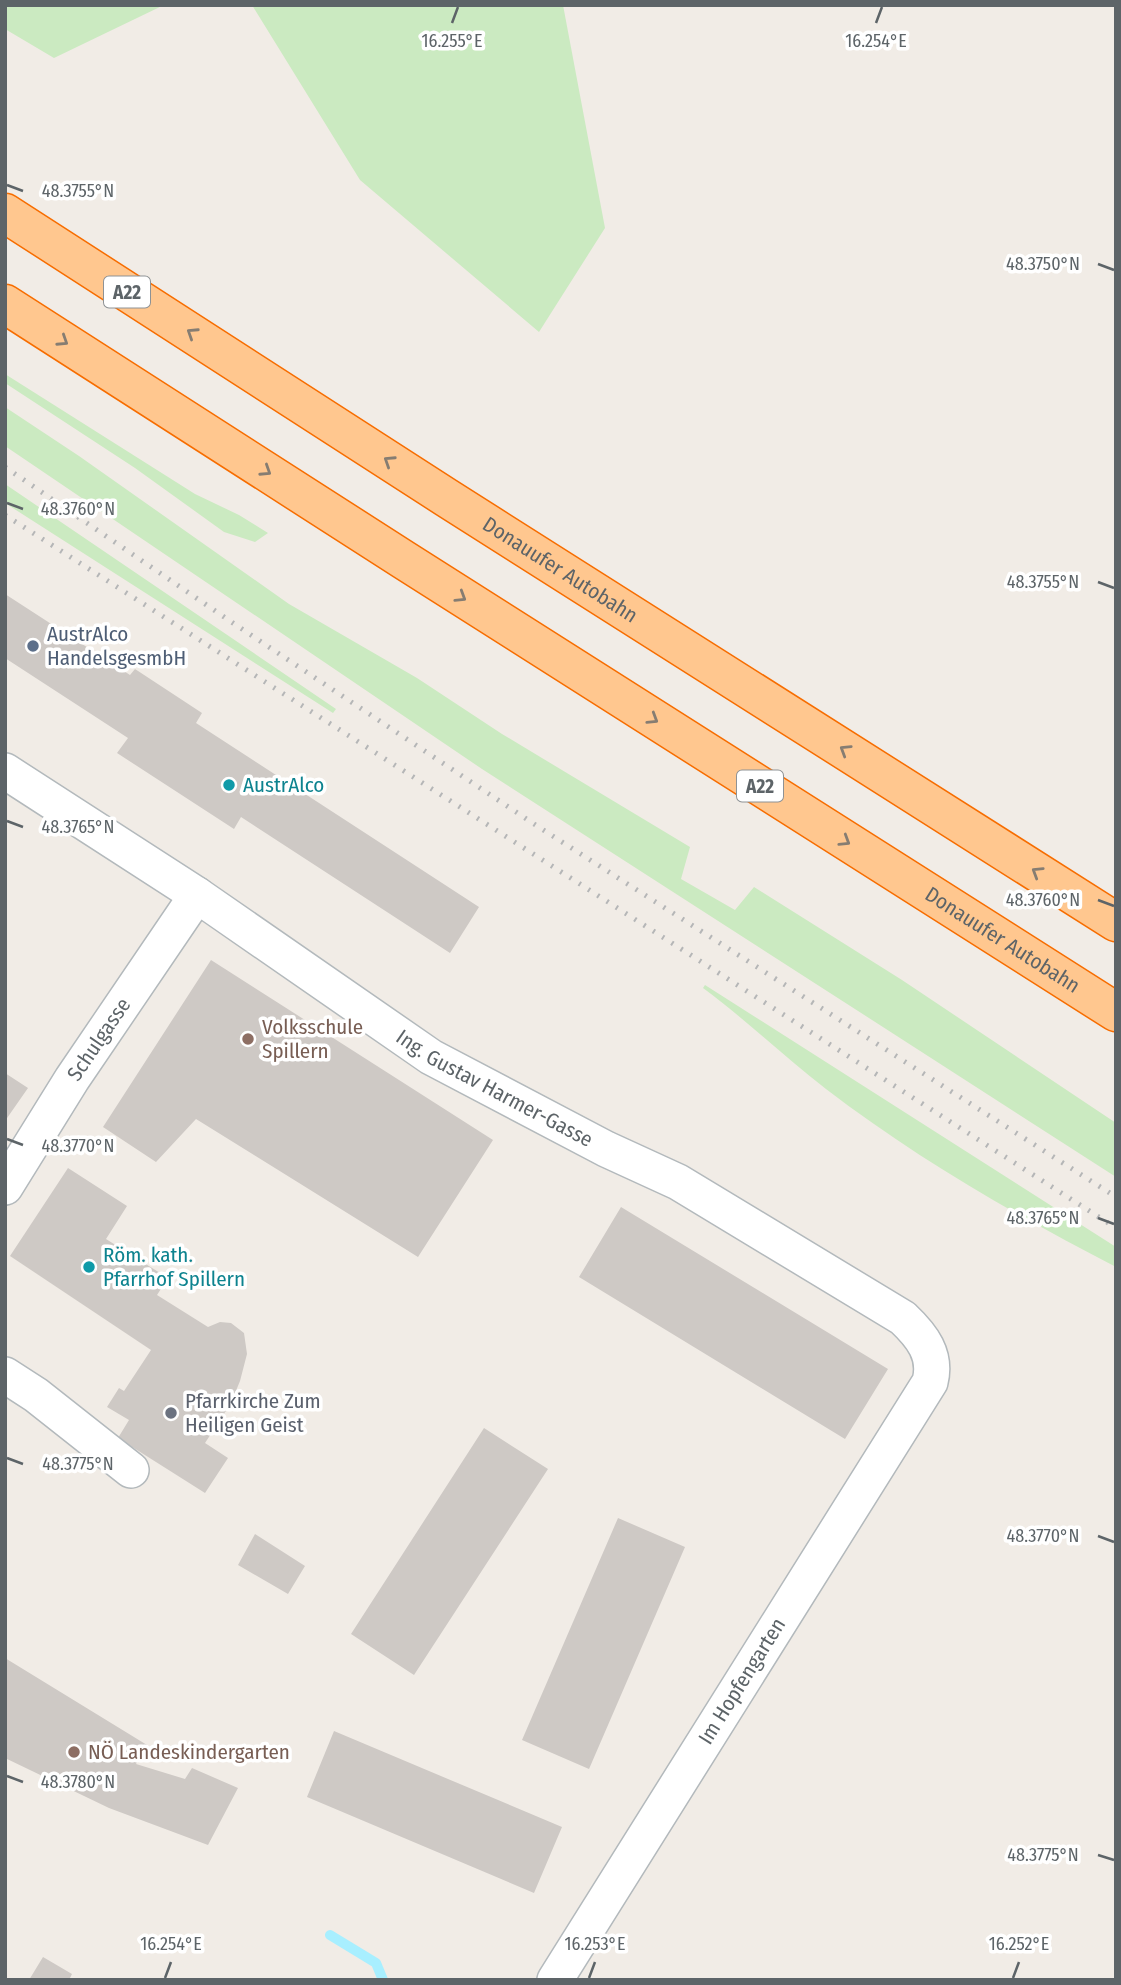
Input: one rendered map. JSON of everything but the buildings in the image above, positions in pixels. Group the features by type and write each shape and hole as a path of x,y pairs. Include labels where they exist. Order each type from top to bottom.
{"highway":[{"name":"Donauufer Autobahn","path":"5,213 447,498 1116,922"},
{"name":"Donauufer Autobahn","path":"5,304 1116,1012"}],"street":[{"name":"Ing. Gustav Harmer-Gasse","path":"5,771 197,895 432,1056 606,1149 678,1182 903,1318 919,1334 930,1353 933,1370 930,1382"},
{"name":"Schulgasse","path":"5,1187 59,1100 197,895"},
{"path":"5,1375 36,1395 131,1470"},
{"name":"Im Hopfengarten","path":"555,1980 930,1382"}],"green space":[{"path":"5,5 164,5 54,58 5,29"},
{"path":"252,5 563,5 605,228 539,332 360,180"},
{"path":"5,374 195,494 239,515 268,533 255,542 224,532 135,468 5,383"},
{"path":"5,407 289,604 417,678 502,734 690,847 681,879 735,910 754,887 902,980 1116,1123 1116,1177 482,769 5,446"},
{"path":"5,484 336,709 333,713 5,503"},
{"path":"705,985 1116,1247 1116,1267 1004,1206 895,1139 810,1076 703,988"}],"waterway":[{"path":"330,1935 376,1963 383,1980"}],"railway":[{"path":"5,467 534,824 1116,1197"},
{"path":"5,515 1116,1228"}],"place":[{"name":"AustrAlco HandelsgesmbH","path":"33,646"},
{"name":"AustrAlco","path":"229,785"},
{"name":"Volksschule Spillern","path":"248,1039"},
{"name":"Röm. kath. Pfarrhof Spillern","path":"89,1267"},
{"name":"Pfarrkirche Zum Heiligen Geist","path":"171,1413"},
{"name":"NÖ Landeskindergarten","path":"74,1752"}]}
